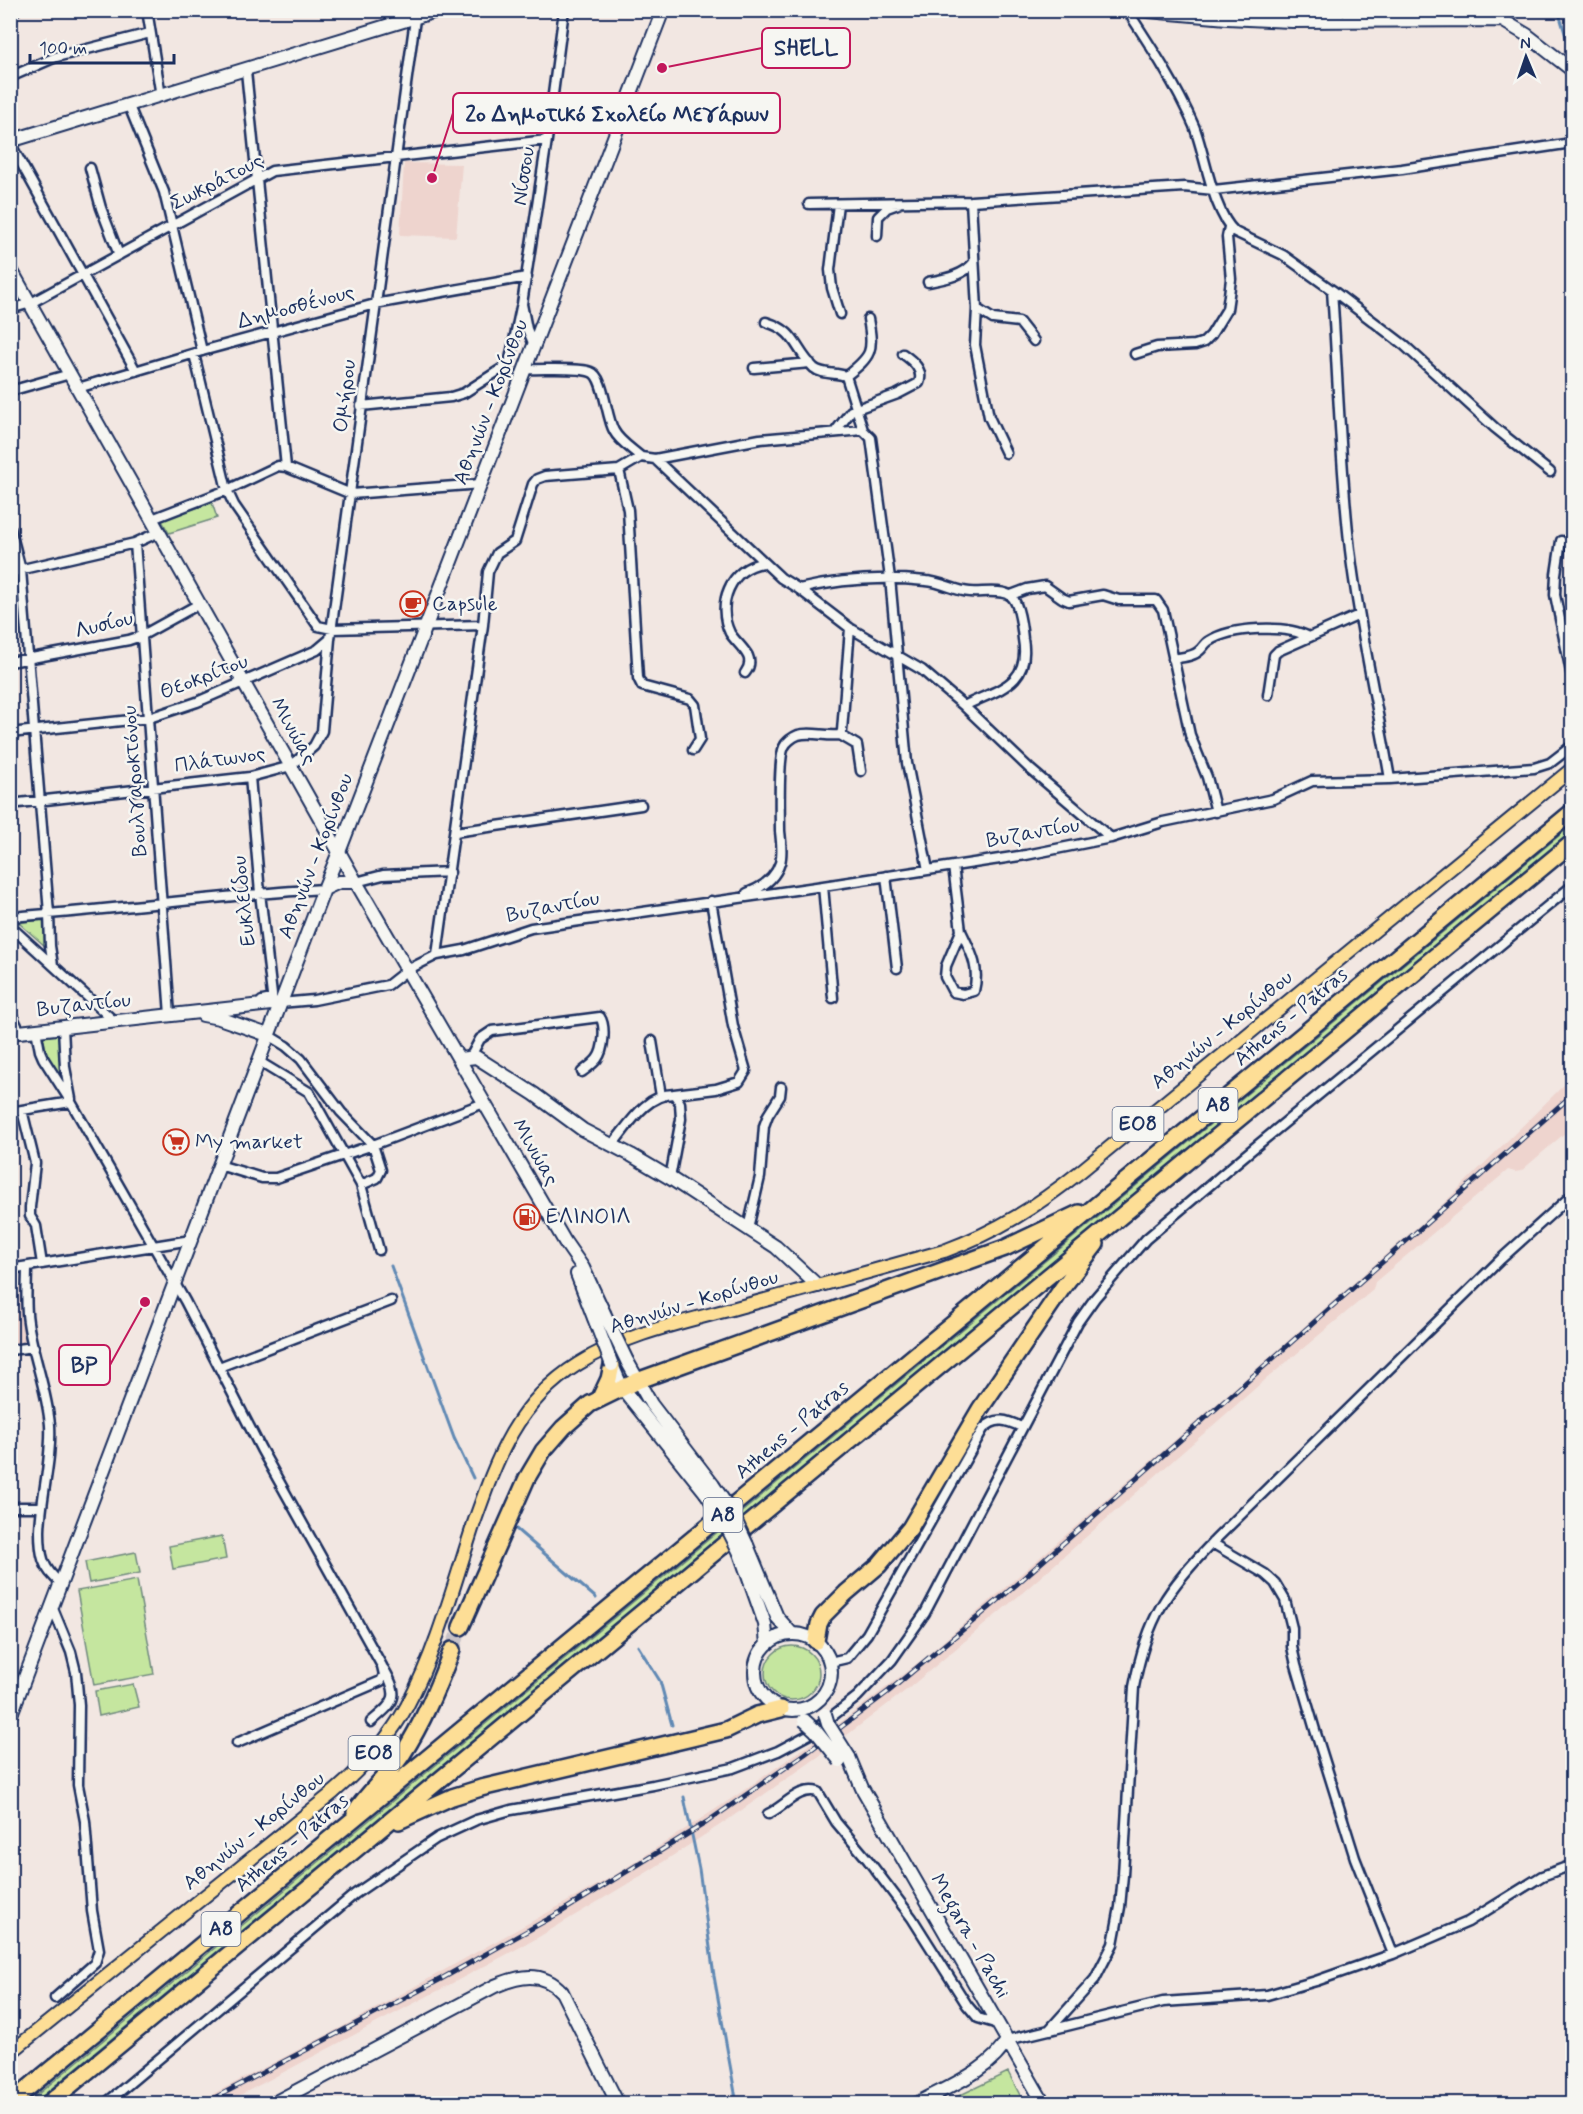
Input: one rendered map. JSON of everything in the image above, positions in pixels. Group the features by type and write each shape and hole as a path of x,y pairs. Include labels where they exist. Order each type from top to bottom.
{"highway":[{"name":"Athens - Patras","path":"10,2103 1572,812"},
{"name":"Α8","path":"48,2103 1572,843"},
{"path":"461,1627 527,1478 543,1451 578,1414 600,1398 637,1381 1005,1248 1098,1205"},
{"path":"816,1641 823,1616 879,1565 910,1528 980,1409 1063,1287 1106,1229"},
{"path":"600,1398 620,1363"},
{"path":"347,1825 366,1796 392,1768 408,1744 452,1650"},
{"path":"377,1831 452,1797 726,1730 757,1715 785,1709"}],"main road":[{"path":"10,142 161,96 244,67 440,10"},
{"name":"Αθηνών - Κορίνθου","path":"10,1716 280,1003 663,10"},
{"path":"1137,10 1292,21 1440,15 1505,21 1569,67"},
{"name":"Μινώας","path":"10,268 356,882 407,970 465,1058 484,1103 564,1242 583,1268 599,1316 620,1363"},
{"name":"Αθηνών - Κορίνθου","path":"10,2053 334,1792 379,1747 396,1724 416,1687 494,1465 521,1418 543,1393 577,1365 628,1338 944,1251 979,1238 1013,1220 1050,1196 1572,769"},
{"path":"324,889 339,882 356,882"},
{"name":"Βυζαντίου","path":"15,1033 280,1003"},
{"path":"190,1013 219,1018 268,1035"},
{"path":"465,1058 476,1057 534,1094 583,1130 670,1178 748,1228 784,1253 818,1286"},
{"path":"620,1363 637,1381 709,1489 743,1549 777,1617 792,1634"},
{"path":"620,1363 622,1388 709,1489"},
{"path":"743,1549 765,1624 766,1644"},
{"path":"801,1634 816,1641 830,1662 831,1679 822,1697 813,1705 801,1709 785,1709 771,1704 757,1686 755,1675 759,1653 766,1644 783,1635 801,1634"},
{"name":"Megara - Pachi","path":"822,1697 828,1724 845,1759 1044,2103"},
{"name":"Megara - Pachi","path":"785,1709 804,1720 845,1759"},
{"path":"272,2103 495,1986 515,1978 530,1976 551,1982 562,1992 618,2103"},
{"path":"916,2103 988,2064 1001,2051 1007,2040"}],"street":[{"path":"10,11 16,10"},
{"path":"147,10 161,96"},
{"name":"Νίσσου","path":"534,345 526,328 522,304 564,10"},
{"path":"1127,10 1177,89 1194,128 1214,190 1229,227 1282,255 1357,307 1404,345 1495,428 1550,472"},
{"name":"Ομήρου","path":"291,766 314,746 322,731 330,639 415,19"},
{"path":"10,77 56,57 150,33"},
{"path":"244,67 286,467"},
{"path":"129,106 160,182 173,225 227,490 234,505 318,626 332,629 483,625"},
{"name":"Σωκράτους","path":"10,309 31,303 256,179 277,170 547,140"},
{"path":"10,142 136,371"},
{"path":"809,204 971,201 1184,187 1214,190 1401,169 1565,144"},
{"path":"90,168 101,208 119,255"},
{"path":"971,201 977,309 975,345 989,417 1006,453"},
{"path":"877,236 878,217 887,208 904,202"},
{"path":"838,204 830,270 840,314"},
{"path":"1135,354 1157,347 1195,345 1204,342 1211,335 1227,309 1230,266 1227,237 1229,227"},
{"path":"928,282 958,274 969,269 974,262"},
{"name":"Δημοσθένους","path":"78,388 198,352 375,304 527,277"},
{"path":"1332,290 1344,481 1359,615 1390,779"},
{"path":"361,406 457,396 506,367 511,361 517,318 522,304"},
{"path":"977,309 993,319 1019,322 1034,341"},
{"path":"766,322 786,330 815,369 846,376 867,360 871,351 872,340 868,319"},
{"path":"835,432 851,411 898,394 919,383 921,376 919,370 915,363 903,354"},
{"path":"754,368 810,363"},
{"path":"525,369 585,371 596,375 600,381 606,412 614,432 641,457 655,459 760,439 863,430"},
{"path":"10,391 70,374"},
{"path":"846,376 863,430 871,438 890,579 907,763 928,870"},
{"path":"437,955 483,625 488,572 497,553 515,541 533,484 537,479 545,476 619,470 641,457"},
{"path":"655,459 781,578 850,628 922,670 964,706 1030,769 1111,838"},
{"path":"152,519 227,490 273,468 286,467 351,494 481,484"},
{"path":"619,470 628,510 638,678 642,686 690,699 694,705 700,738 693,750"},
{"path":"10,528 21,570 30,659 53,965"},
{"path":"10,572 135,543 159,532"},
{"path":"1561,541 1555,595 1572,677"},
{"name":"Βουλγαροκτόνου","path":"135,543 170,1015"},
{"path":"745,673 750,667 750,662 728,628 724,599 728,587 745,570 753,564 763,563"},
{"path":"799,589 846,580 926,580 969,592 1004,593 1011,596 1020,620 1026,655 1024,666 1014,680 964,706"},
{"path":"1011,596 1027,589 1045,586 1069,601 1103,595 1119,600 1156,600 1163,610 1190,735 1207,777 1216,812"},
{"name":"Λυσίου","path":"10,662 114,644 141,636 200,604"},
{"path":"1268,695 1274,655 1278,651 1359,615"},
{"path":"840,735 844,716 850,628"},
{"path":"1173,659 1198,653 1208,641 1232,633 1265,629 1297,632 1309,637"},
{"name":"Θεοκρίτου","path":"10,733 149,718 197,702 317,650 330,639"},
{"path":"727,899 760,888 771,879 780,863 781,770 783,749 786,743 797,735 840,735 857,745 861,771"},
{"name":"Βυζαντίου","path":"280,1003 314,1000 388,985 407,970 437,955 464,950 531,928 1067,848 1111,838 1163,822 1273,799 1312,781 1390,779 1534,768 1550,763 1572,746"},
{"name":"Πλάτωνος","path":"10,804 250,777 291,766"},
{"name":"Ευκλείδου","path":"250,777 272,995 272,999 255,1002 250,1006"},
{"path":"455,832 641,805"},
{"path":"953,866 961,931 974,958 976,983 974,991 963,994 953,992 945,977 946,966 961,931"},
{"path":"356,882 382,875 450,872"},
{"path":"886,876 897,968"},
{"path":"823,886 833,998"},
{"path":"105,2103 356,1894 437,1838 476,1820 511,1810 653,1785 733,1768 778,1751 808,1735 857,1697 876,1679 918,1623 1078,1322 1095,1298 1146,1239 1242,1157 1572,886"},
{"path":"10,917 324,889"},
{"path":"612,1145 645,1106 661,1096 716,1089 739,1082 746,1071 733,1026 711,901"},
{"path":"10,926 115,1022"},
{"path":"10,1011 15,1033"},
{"path":"465,1058 480,1039 492,1031 600,1017 603,1025 602,1047 597,1058 582,1072"},
{"path":"63,1027 65,1067 71,1102"},
{"path":"36,1030 40,1051 175,1282 336,1587 382,1666 395,1693 391,1704 371,1722"},
{"path":"268,1035 301,1059 341,1112 373,1145 381,1170 377,1178 361,1185"},
{"path":"652,1041 661,1096"},
{"path":"258,1061 309,1092 361,1185 379,1250"},
{"path":"748,1228 760,1177 764,1126 780,1096 781,1087"},
{"path":"670,1178 681,1119 680,1103 674,1094"},
{"path":"10,1112 71,1102"},
{"path":"219,1165 262,1178 276,1178 373,1145 484,1103"},
{"path":"22,1110 35,1163 30,1216 36,1226 42,1264"},
{"path":"1049,2030 1095,1979 1113,1944 1123,1875 1134,1688 1150,1625 1166,1596 1186,1570 1212,1543 1501,1259 1572,1195"},
{"path":"10,1269 190,1240"},
{"path":"27,1267 26,1306 46,1390 50,1432 49,1456 40,1507 41,1554 51,1575 61,1583"},
{"path":"219,1367 392,1301"},
{"path":"10,1350 34,1347"},
{"path":"830,1662 847,1658 867,1634 983,1429 989,1423 998,1420 1007,1420 1021,1428"},
{"path":"10,1507 40,1507"},
{"path":"1212,1543 1265,1574 1275,1583 1285,1600 1292,1628 1294,1656 1315,1730 1355,1858 1393,1954"},
{"path":"52,1606 71,1652 76,1672 80,1705 78,1785 85,1821 92,1911 99,1950 94,1963 55,1998"},
{"path":"237,1743 381,1681 384,1675 382,1666"},
{"path":"768,1814 801,1793 808,1790 818,1792 836,1822 912,1918 967,2005 978,2018 998,2024"},
{"path":"1007,2040 1163,2002 1252,1997 1279,1993 1357,1968 1468,1922 1542,1876 1572,1864"}],"shaded area":[{"path":"404,163 462,164 456,237 400,235"},
{"path":"1572,1077 1572,1127 1521,1171 1508,1170 1375,1282 1373,1290 1259,1385 1021,1594 909,1688 818,1757 649,1871 532,1941 225,2103 194,2104 342,2027 615,1875 740,1793 841,1722 923,1659 1442,1205"},
{"path":"23,1271 19,1293 28,1343 11,1346 11,1273"}],"green space":[{"path":"212,503 217,518 169,533 161,519"},
{"path":"1572,825 1572,832 34,2103 26,2104"},
{"path":"44,918 46,944 45,946 19,923"},
{"path":"60,1035 60,1078 47,1054 43,1037"},
{"path":"222,1536 226,1559 173,1569 169,1546"},
{"path":"136,1552 140,1573 89,1583 85,1562"},
{"path":"137,1580 154,1674 94,1685 77,1591"},
{"path":"787,1646 797,1646 807,1650 815,1658 819,1673 815,1688 807,1696 797,1700 787,1700 777,1696 769,1688 765,1678 765,1668 769,1658 777,1650"},
{"path":"133,1684 139,1707 99,1716 95,1691"},
{"path":"1008,2072 1024,2103 944,2103"}],"waterway":[{"path":"1558,10 1572,56"},
{"path":"391,1266 454,1438 473,1478"},
{"path":"516,1529 596,1598"},
{"path":"638,1646 660,1681 672,1725"},
{"path":"684,1797 699,1869 714,1976 737,2104"}],"tunnel":[{"path":"452,1650 461,1627"}],"railway":[{"path":"203,2104 441,1979 561,1912 707,1822 805,1754 889,1691 1002,1597 1572,1095"}],"place":[{"name":"SHELL","path":"662,68"},
{"name":"2ο Δημοτικό Σχολείο Μεγάρων","path":"432,178"},
{"name":"Capsule","path":"413,604"},
{"name":"My market","path":"176,1142"},
{"name":"ΕΛΙΝΟΙΛ","path":"527,1217"},
{"name":"BP","path":"145,1302"}]}
